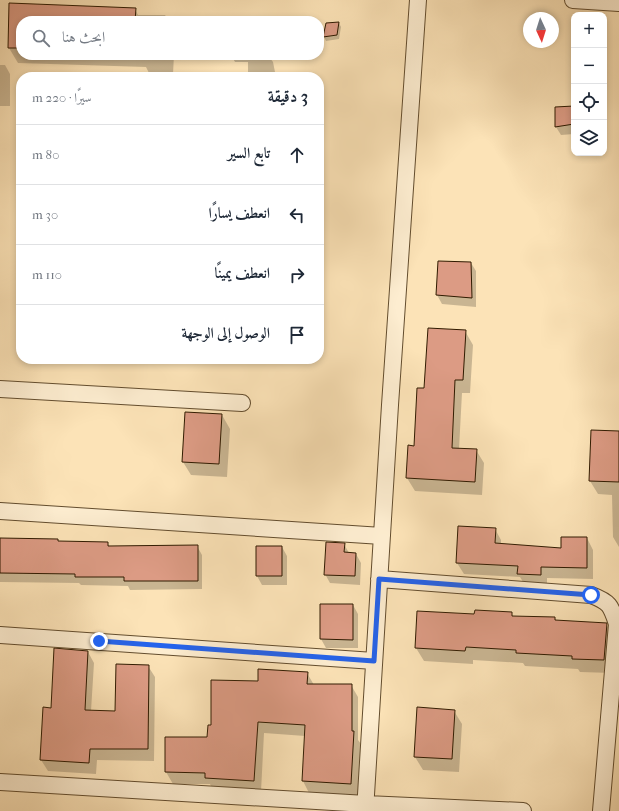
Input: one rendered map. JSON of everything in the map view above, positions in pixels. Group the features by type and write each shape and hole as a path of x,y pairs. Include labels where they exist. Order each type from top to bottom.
{"street":[{"path":"365,807 390,397 418,0"},
{"path":"579,0 619,3"},
{"path":"0,389 242,403"},
{"path":"0,511 382,536"},
{"path":"379,579 591,595 603,599 612,608 617,624 601,811"},
{"path":"0,634 374,661"},
{"path":"0,782 365,807 523,811"}],"building":[{"path":"9,3 136,8 135,16 16,16 16,48 8,48"},
{"path":"339,22 337,35 324,37 326,23"},
{"path":"571,106 571,124 555,127 555,107"},
{"path":"438,261 471,262 472,298 436,295"},
{"path":"428,328 466,330 463,380 455,380 452,448 477,449 475,482 406,478 408,445 414,446 417,388 424,388"},
{"path":"185,412 222,414 219,464 182,462"},
{"path":"591,430 619,431 619,482 589,481"},
{"path":"458,526 496,528 495,543 561,548 561,537 587,537 587,568 541,567 541,575 517,574 518,566 456,563"},
{"path":"0,538 108,542 108,546 198,545 198,581 124,581 124,577 75,577 75,574 0,573"},
{"path":"326,542 345,543 344,552 356,553 355,576 324,575"},
{"path":"256,546 282,546 282,576 256,576"},
{"path":"320,604 353,604 353,640 320,639"},
{"path":"475,610 512,612 512,616 555,617 555,620 607,623 604,660 572,659 572,656 516,653 516,650 466,647 465,651 415,648 417,611 474,614"},
{"path":"54,648 88,651 85,710 115,711 116,664 149,665 148,749 90,749 89,763 40,760 43,707 51,708"},
{"path":"258,669 308,672 307,684 352,684 352,731 354,731 351,784 302,781 305,725 258,722 254,781 205,778 205,773 165,772 165,737 207,737 208,725 211,725 211,680 258,681"},
{"path":"417,707 455,710 452,759 414,757"}],"route":[{"path":"99,641 374,661 379,579 591,595"}]}
